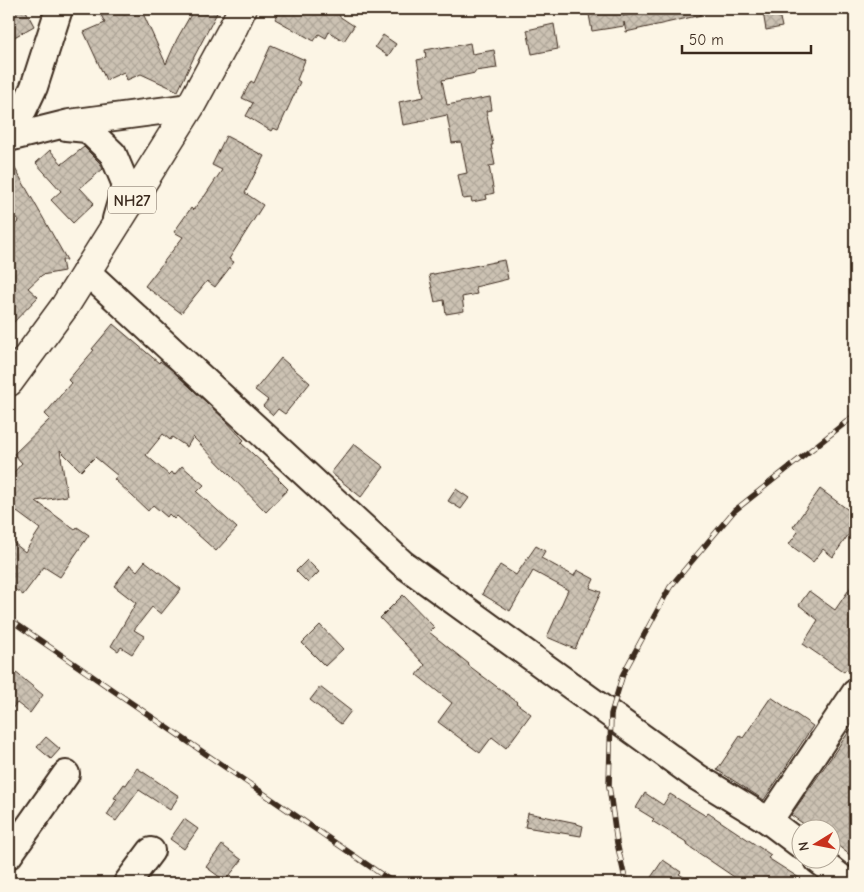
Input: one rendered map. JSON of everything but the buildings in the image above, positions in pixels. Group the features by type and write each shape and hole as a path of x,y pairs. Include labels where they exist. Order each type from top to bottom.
{"highway":[{"name":"NH27","path":"9,382 65,306 190,107 242,9"}],"street":[{"path":"59,9 34,87 14,126 58,126 87,129 113,154 126,185 114,228"},
{"path":"58,126 190,107"},
{"path":"86,271 403,564 697,777 769,821 792,838"},
{"path":"769,821 855,693"},
{"path":"9,855 66,774"},
{"path":"127,883 151,851"},
{"path":"831,870 848,883"}],"railway":[{"path":"626,883 617,843 609,786 611,714 623,674 670,587 734,511 855,415"},
{"path":"9,619 394,883"}]}
